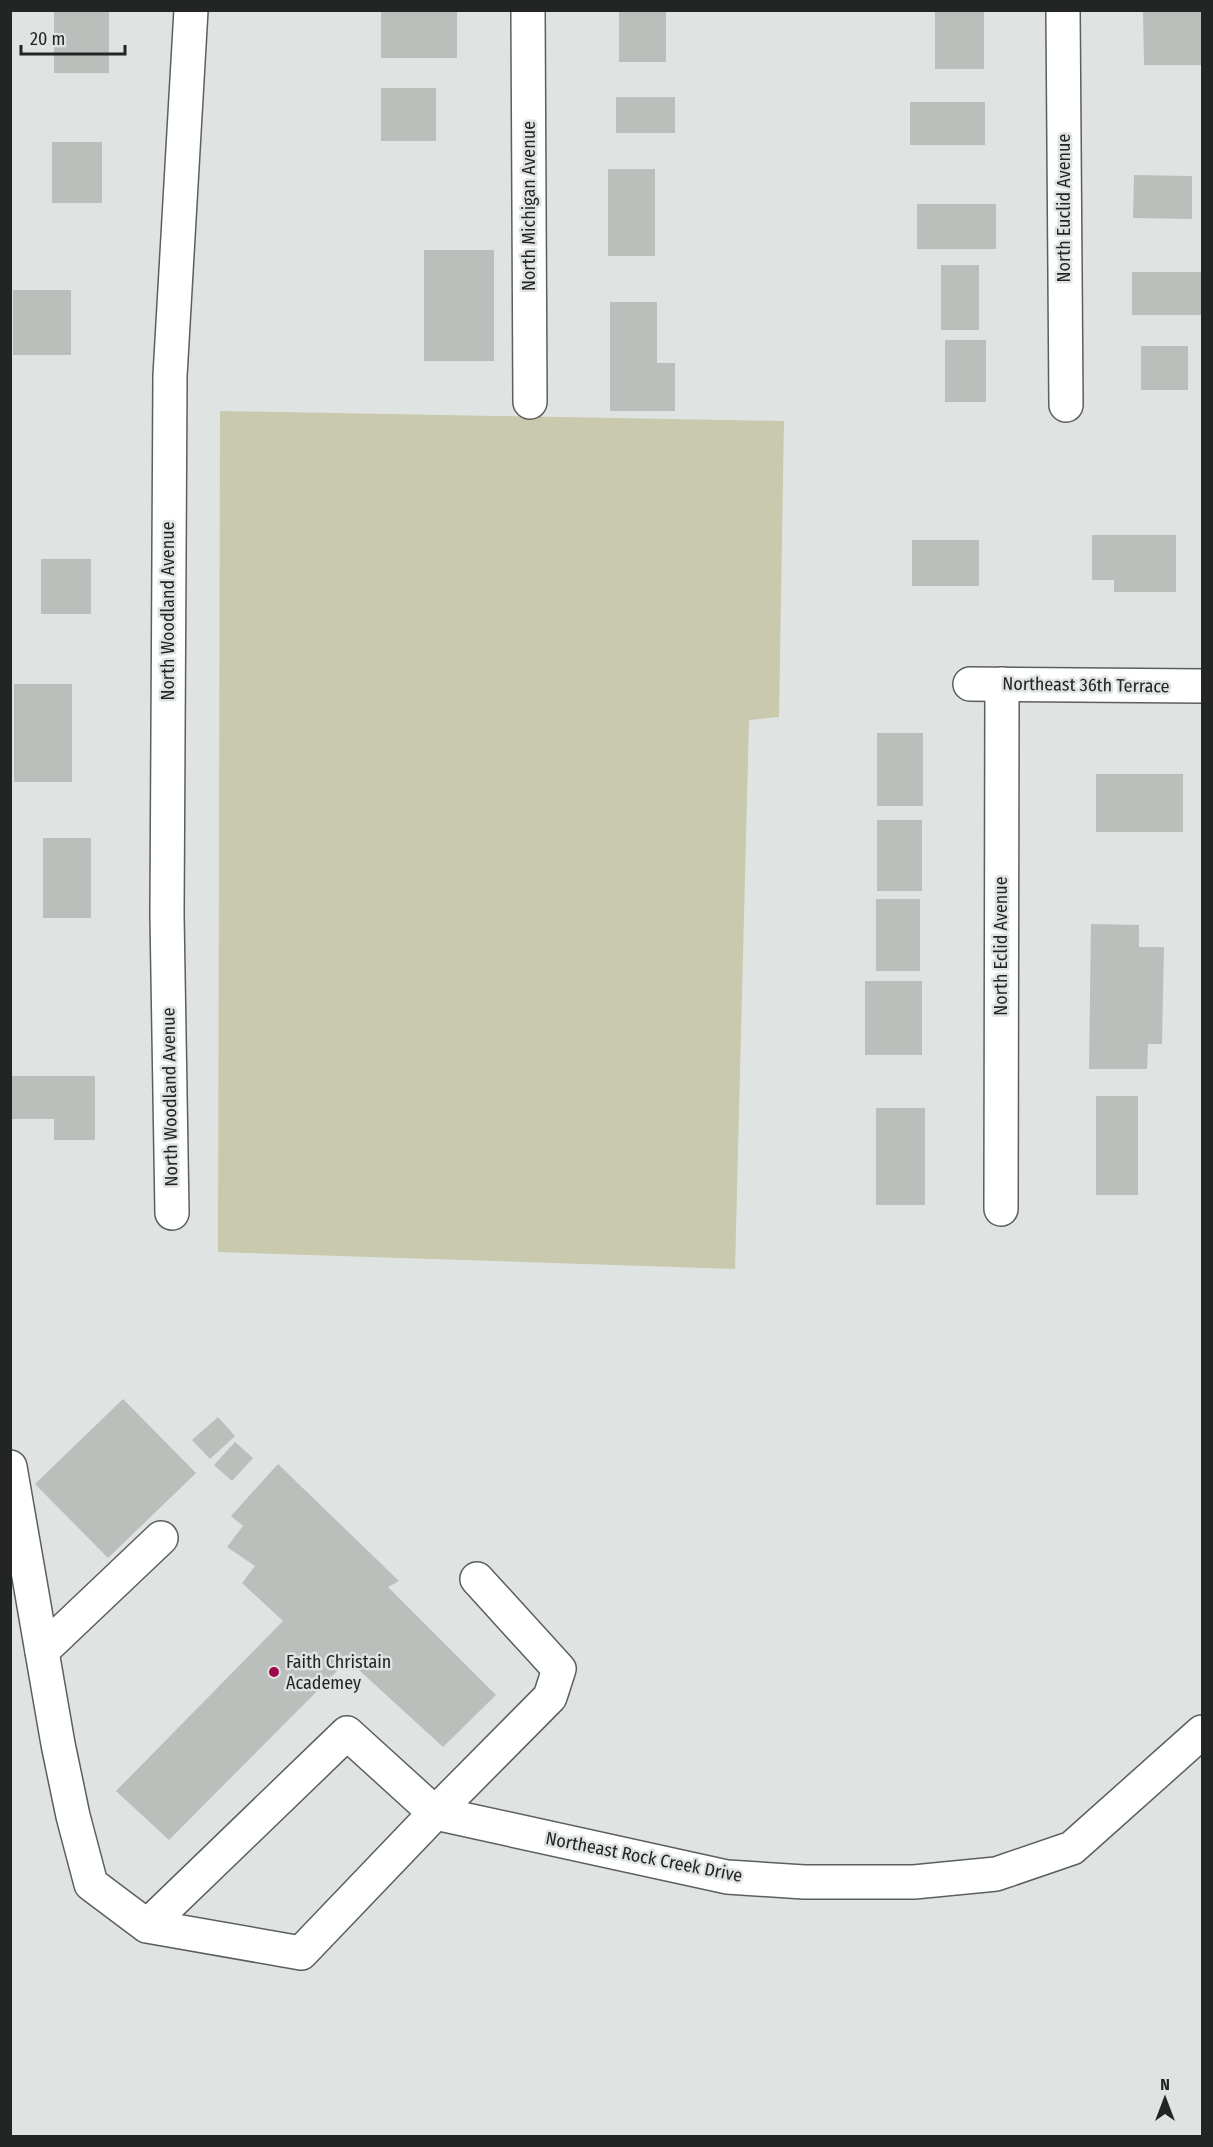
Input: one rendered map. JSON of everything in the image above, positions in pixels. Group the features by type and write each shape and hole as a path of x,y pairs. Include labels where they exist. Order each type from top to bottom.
{"street":[{"name":"North Woodland Avenue","path":"172,1213 167,915 170,376 191,10"},
{"name":"North Michigan Avenue","path":"528,10 530,402"},
{"name":"North Euclid Avenue","path":"1063,10 1066,405"},
{"name":"Northeast 36th Terrace","path":"986,684 1203,686"},
{"name":"North Eclid Avenue","path":"986,684 1001,1209"},
{"path":"10,1467 73,1816 91,1884 147,1926 301,1953 550,1697 559,1669 477,1579"},
{"path":"42,1651 161,1538"},
{"name":"Northeast Rock Creek Drive","path":"435,1813 726,1877 804,1882 914,1882 996,1874 1072,1848 1203,1732"},
{"path":"147,1926 348,1733 435,1813"}],"green space":[{"path":"220,411 784,421 779,717 749,720 735,1269 218,1252"}],"building":[{"path":"54,10 109,10 109,73 54,73"},
{"path":"381,10 457,10 457,58 381,58"},
{"path":"619,10 666,10 666,62 619,62"},
{"path":"935,10 984,10 984,69 935,69"},
{"path":"1143,10 1202,10 1202,65 1144,65"},
{"path":"381,88 436,88 436,141 381,141"},
{"path":"616,97 675,97 675,133 616,133"},
{"path":"910,102 985,102 985,145 910,145"},
{"path":"52,142 102,142 102,203 52,203"},
{"path":"608,169 655,169 655,256 608,256"},
{"path":"1134,175 1192,176 1192,219 1133,218"},
{"path":"917,204 996,204 996,249 917,249"},
{"path":"424,250 494,250 494,361 424,361"},
{"path":"941,265 979,265 979,330 941,330"},
{"path":"1132,272 1202,272 1202,315 1132,315"},
{"path":"13,290 71,290 71,355 13,355"},
{"path":"610,302 657,302 657,363 675,363 675,411 610,411"},
{"path":"945,340 986,340 986,402 945,402"},
{"path":"1141,346 1188,346 1188,390 1141,390"},
{"path":"1092,535 1176,535 1176,592 1114,592 1114,580 1092,580"},
{"path":"912,540 979,540 979,586 912,586"},
{"path":"41,559 91,559 91,614 41,614"},
{"path":"14,684 72,684 72,782 14,782"},
{"path":"877,733 923,733 923,806 877,806"},
{"path":"1096,774 1183,774 1183,832 1096,832"},
{"path":"877,820 922,820 922,891 877,891"},
{"path":"43,838 91,838 91,918 43,918"},
{"path":"876,899 920,899 920,971 876,971"},
{"path":"1091,924 1139,925 1139,947 1164,947 1162,1044 1148,1044 1147,1069 1089,1069"},
{"path":"865,981 922,981 922,1055 865,1055"},
{"path":"10,1076 95,1076 95,1140 54,1140 54,1119 10,1119"},
{"path":"1096,1096 1138,1096 1138,1195 1096,1195"},
{"path":"876,1108 925,1108 925,1205 876,1205"},
{"path":"123,1399 196,1473 108,1558 35,1484"},
{"path":"218,1417 235,1436 210,1459 192,1440"},
{"path":"235,1442 253,1458 232,1481 214,1465"},
{"path":"278,1464 399,1581 388,1587 496,1695 443,1747 348,1660 169,1840 116,1791 283,1621 242,1583 255,1566 227,1547 243,1526 231,1516"}],"place":[{"name":"Faith Christain Academey","path":"274,1672"}]}
